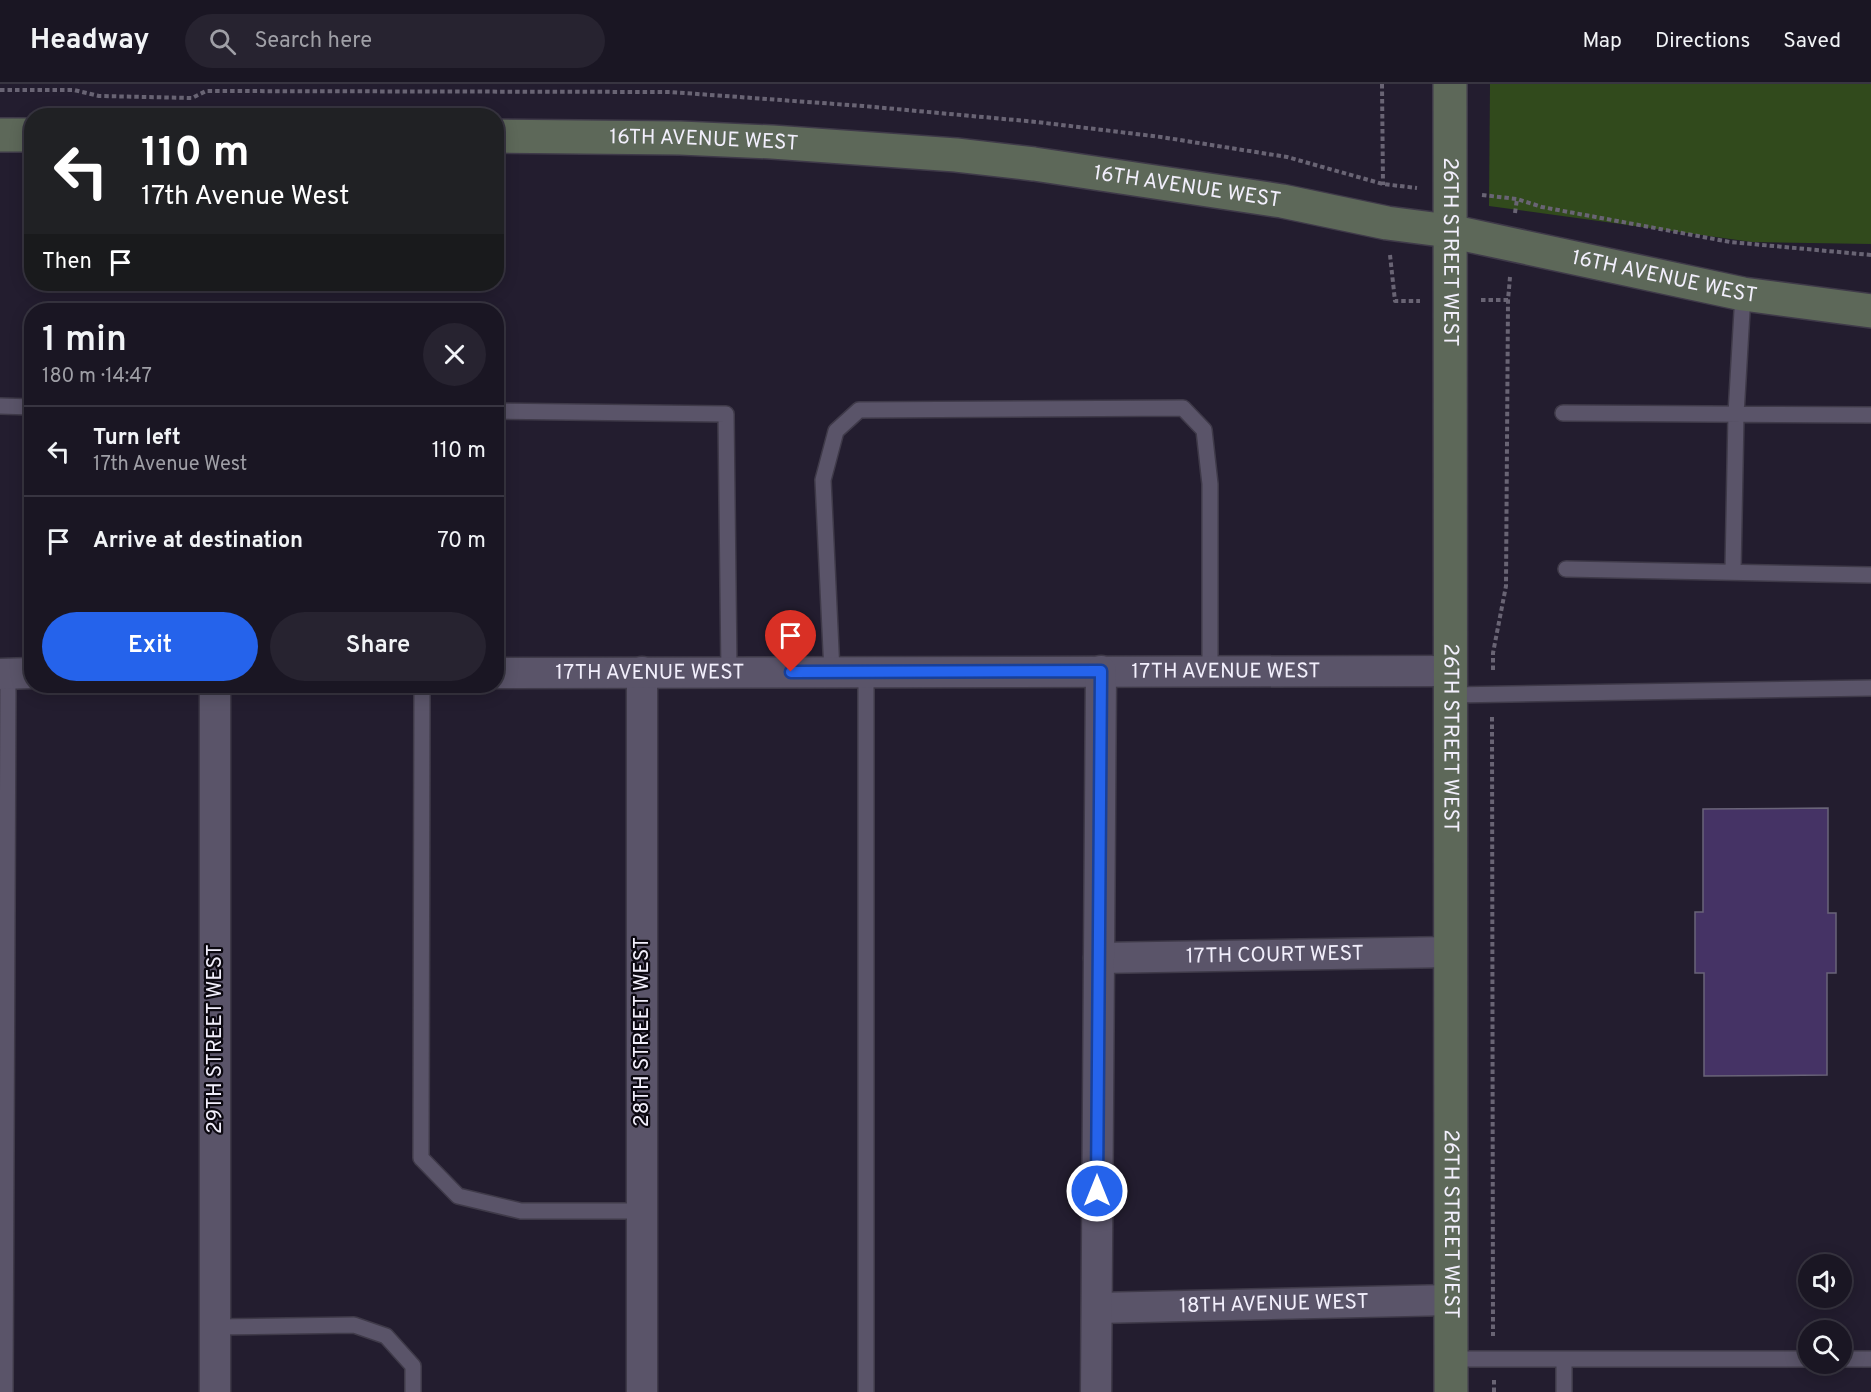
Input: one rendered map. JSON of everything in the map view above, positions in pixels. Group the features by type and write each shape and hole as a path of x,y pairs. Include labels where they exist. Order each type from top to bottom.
{"street":[{"name":"26TH STREET WEST","path":"1450,84 1451,1392"},
{"path":"0,135 24,135"},
{"name":"16TH AVENUE WEST","path":"504,136 589,136 772,142 956,155 1101,173 1282,201 1387,223 1449,231 1743,294 1871,311"},
{"path":"1096,1392 1101,671"},
{"name":"17TH AVENUE WEST","path":"504,673 1210,671 1451,683"},
{"name":"28TH STREET WEST","path":"642,672 642,1392"},
{"name":"29TH STREET WEST","path":"215,693 215,1392"},
{"name":"17TH COURT WEST","path":"1099,958 1451,952"},
{"name":"18TH AVENUE WEST","path":"1097,1308 1451,1300"}],"lane":[{"path":"1733,571 1736,414 1743,294"},
{"path":"0,406 24,406"},
{"path":"832,672 823,480 836,431 859,410 1171,408 1183,408 1204,430 1210,484 1210,671"},
{"path":"504,411 726,414 729,672"},
{"path":"1563,413 1871,415"},
{"path":"1566,568 1871,575"},
{"path":"866,672 866,1392"},
{"path":"4,1392 13,674"},
{"path":"1451,683 1492,694 1871,688"},
{"path":"422,693 421,1158 458,1196 521,1211 642,1211"},
{"path":"215,1328 354,1325 386,1336 413,1366 413,1392"},
{"path":"1451,1359 1798,1359"},
{"path":"1564,1359 1564,1392"},
{"path":"1852,1359 1871,1359"}],"path":[{"path":"1382,84 1383,184"},
{"path":"0,90 74,90 99,96 192,98"},
{"path":"1517,199 1542,207 1730,242 1871,255"},
{"path":"1494,1392 1492,694 1493,653 1506,586 1508,300"}],"green space":[{"path":"1490,84 1871,84 1871,244 1752,242 1489,206"}],"building":[{"path":"1828,808 1828,913 1836,913 1836,973 1827,973 1827,1075 1704,1076 1704,973 1695,973 1695,912 1703,912 1703,809"}],"route":[{"path":"791,672 1101,671 1097,1191"}]}
